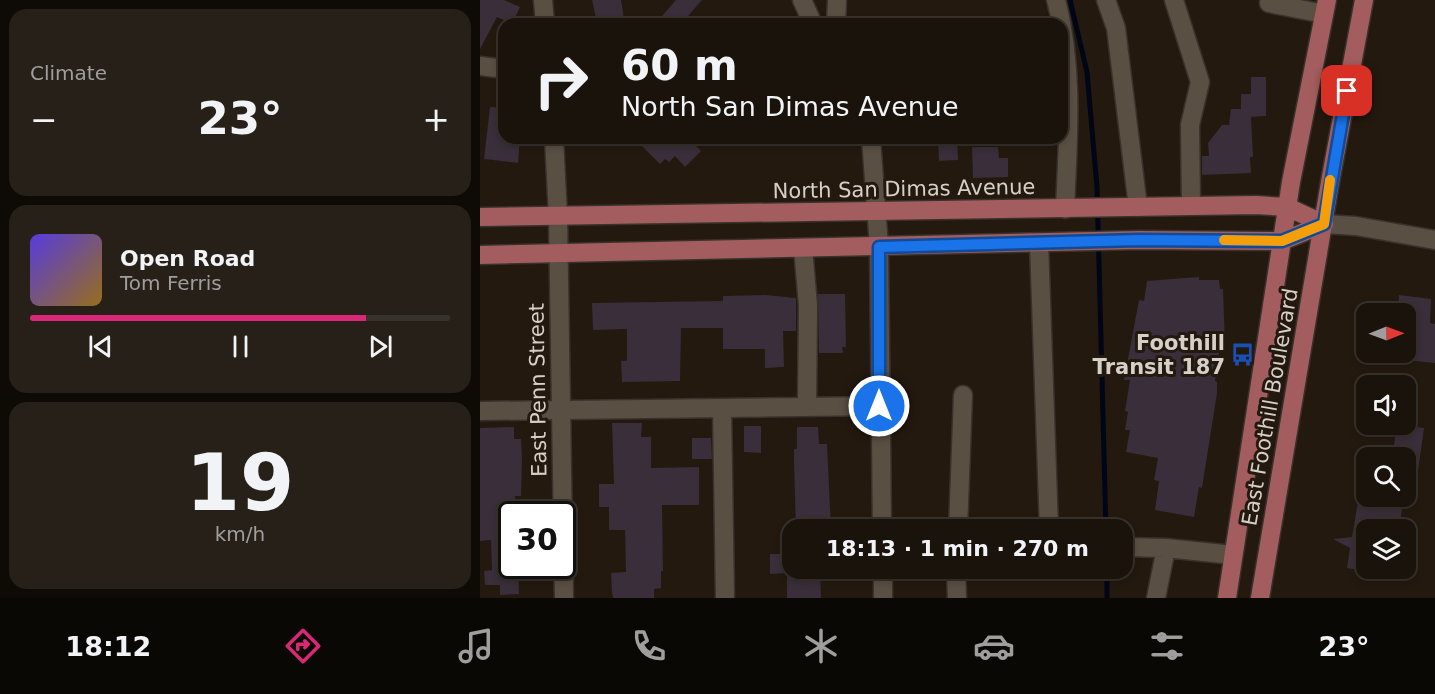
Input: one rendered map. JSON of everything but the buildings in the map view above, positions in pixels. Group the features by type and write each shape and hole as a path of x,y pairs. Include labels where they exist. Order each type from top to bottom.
{"main road":[{"name":"East Foothill Boulevard","path":"1260,598 1364,0"},
{"name":"East Foothill Boulevard","path":"1227,598 1287,207 1326,7"},
{"name":"North San Dimas Avenue","path":"480,217 876,213 1191,205 1287,207 1324,224"},
{"name":"North San Dimas Avenue","path":"480,255 1086,241 1282,241 1324,224"}],"street":[{"path":"543,0 544,18"},
{"path":"802,0 810,18"},
{"path":"836,18 837,0"},
{"path":"1056,0 1061,18"},
{"path":"1106,0 1116,28 1138,207"},
{"path":"1174,0 1200,82 1190,125 1191,205"},
{"path":"1270,0 1269,3 1326,7"},
{"path":"480,66 498,68"},
{"name":"East Penn Street","path":"554,144 558,216 564,598"},
{"path":"871,144 879,247 882,519"},
{"path":"1065,209 1066,144"},
{"name":"North San Dimas Avenue","path":"1324,224 1356,226 1435,240"},
{"path":"1039,243 1049,519"},
{"path":"803,248 808,305 807,407"},
{"path":"958,519 963,395"},
{"path":"480,411 879,406"},
{"path":"722,408 725,598"},
{"path":"1133,546 1233,555"},
{"path":"1156,598 1166,548"},
{"path":"883,579 884,598"},
{"path":"956,579 957,598"}],"waterway":[{"path":"1070,0 1087,72 1097,187 1106,519"},
{"path":"1107,579 1107,598"}],"slow traffic":[{"path":"1224,240 1282,241 1324,224 1330,180"}],"place":[{"name":"Foothill Transit 187","path":"1243,355"}],"route":[{"path":"879,406 879,247 1139,240 1282,241 1324,224 1347,91"}]}
